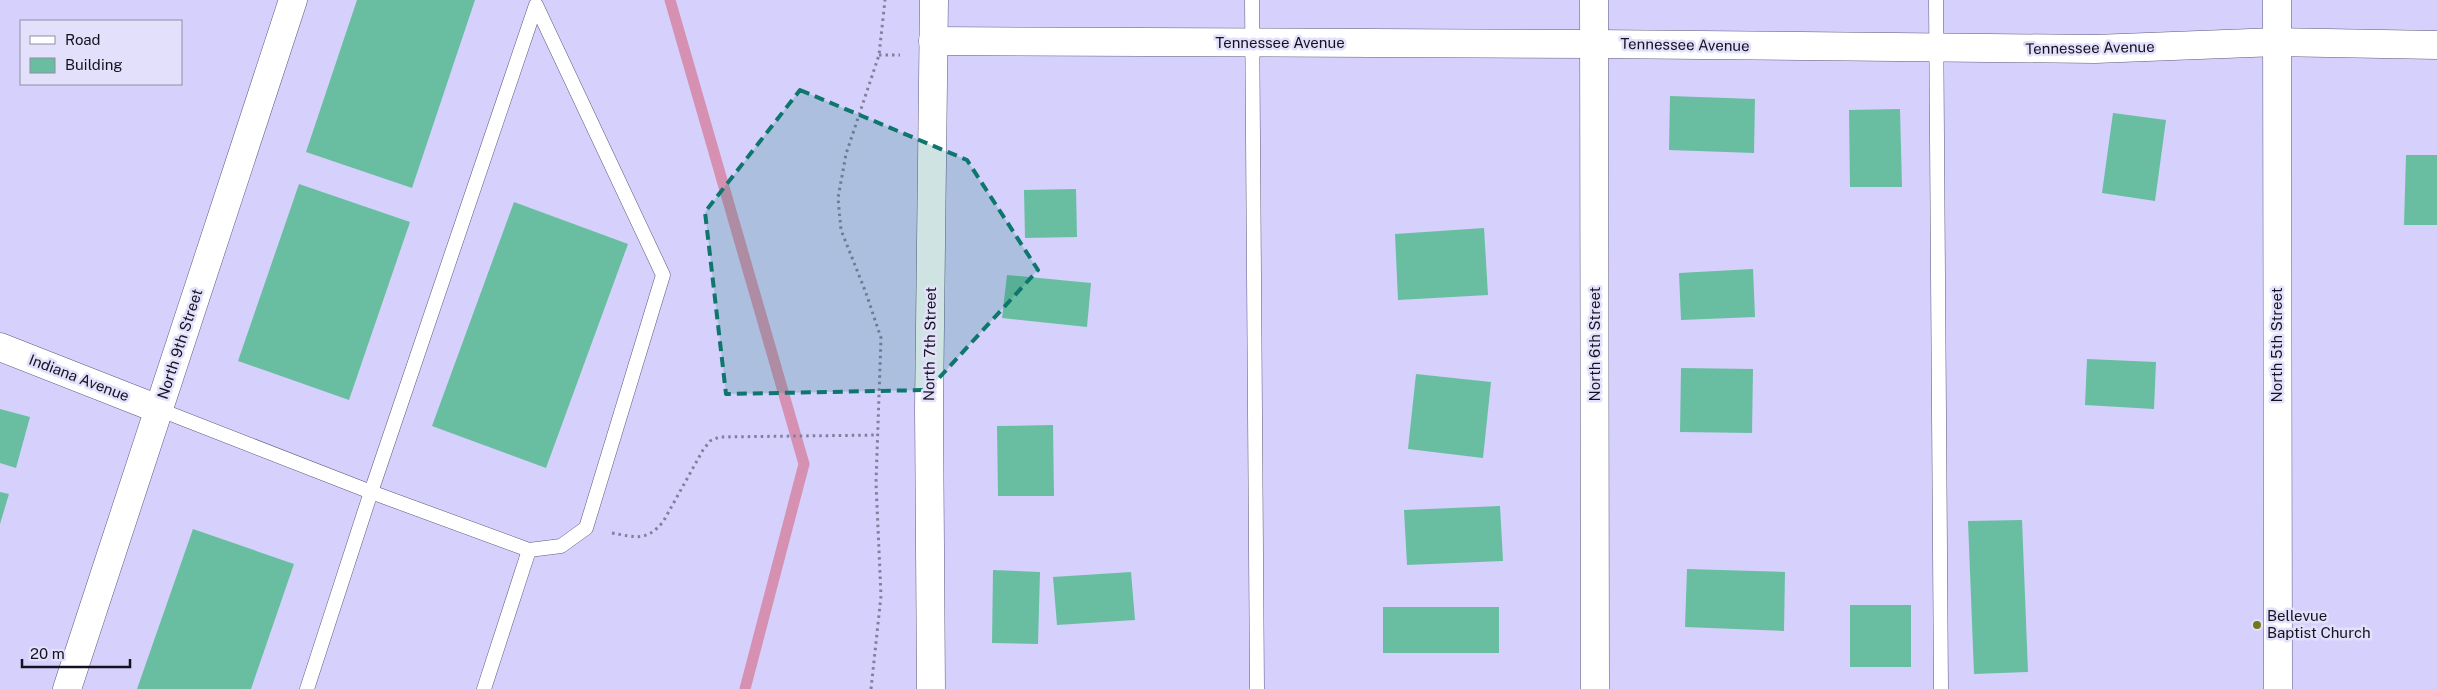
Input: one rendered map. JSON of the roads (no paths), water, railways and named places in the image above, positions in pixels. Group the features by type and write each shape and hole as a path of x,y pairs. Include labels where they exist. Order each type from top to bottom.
{"street":[{"name":"North 9th Street","path":"67,689 293,0"},
{"name":"North 7th Street","path":"931,689 929,408 934,0"},
{"name":"North 6th Street","path":"1594,0 1596,689"},
{"name":"North 5th Street","path":"2277,0 2278,689"},
{"name":"Tennessee Avenue","path":"933,41 1595,44 2095,49 2277,42 2437,45"},
{"name":"Indiana Avenue","path":"0,347 158,409"}],"lane":[{"path":"1252,0 1257,689"},
{"path":"1936,0 1941,689"},
{"path":"158,409 371,492 529,550 561,546 586,528 662,276 537,2"},
{"path":"307,689 371,492 537,2"},
{"path":"484,689 529,550"}],"waterway":[{"path":"670,0 804,464 745,689"}],"place":[{"name":"Bellevue Baptist Church","path":"2257,625"}]}
